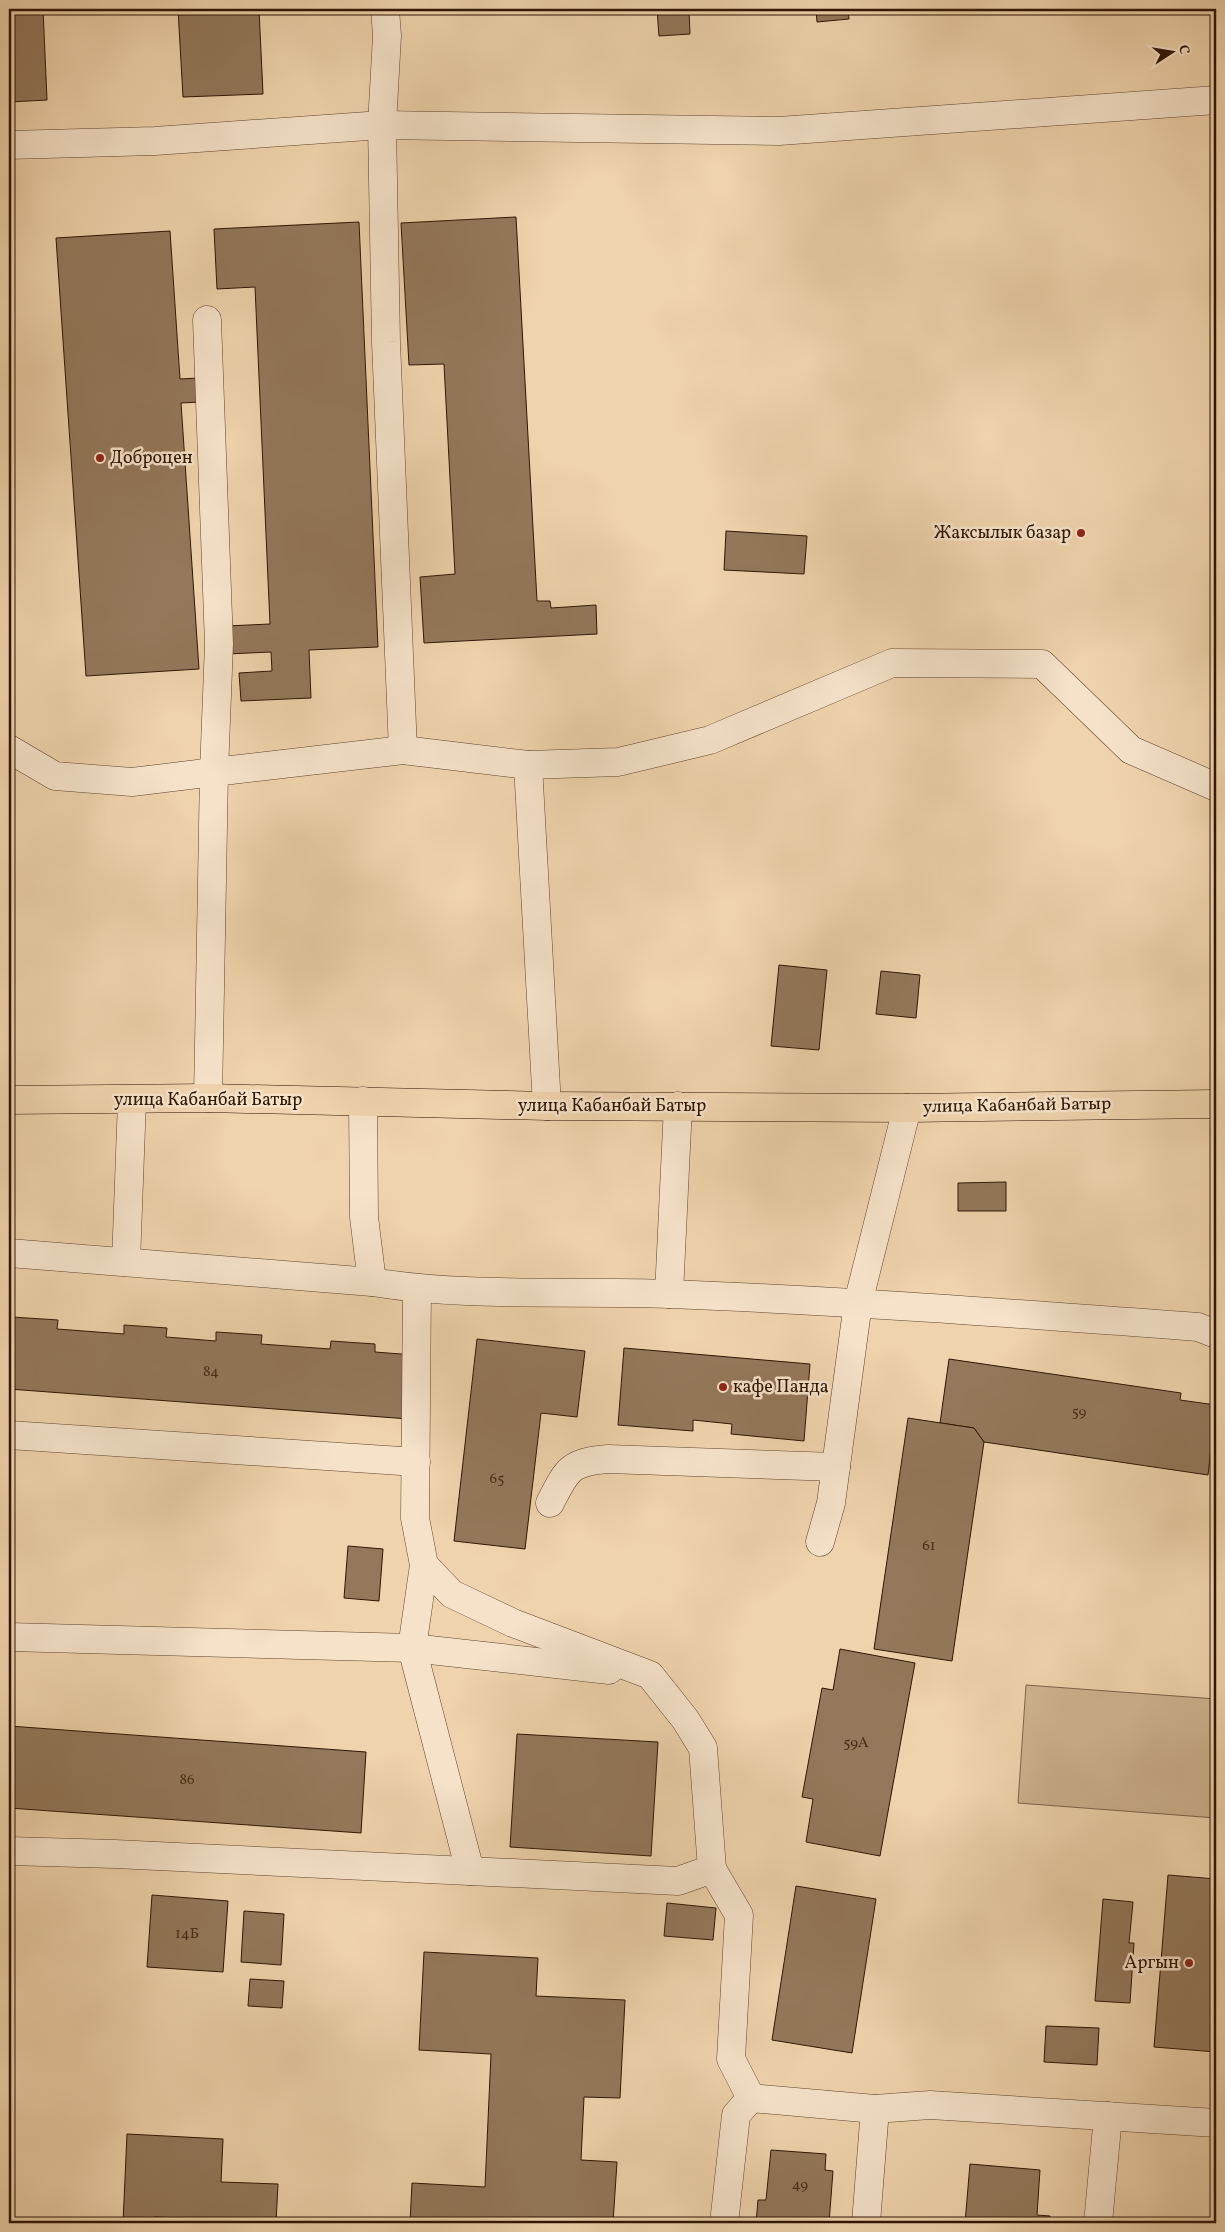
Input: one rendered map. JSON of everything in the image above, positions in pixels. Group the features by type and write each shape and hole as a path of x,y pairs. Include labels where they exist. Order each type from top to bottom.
{"main road":[{"name":"улица Кабанбай Батыр","path":"9,1100 208,1098 547,1106 907,1108 1216,1104"}],"lane":[{"path":"385,9 387,36 382,125 386,342 403,750"},
{"path":"9,145 155,141 382,125 779,131 1216,100"},
{"path":"207,320 219,644 214,772 208,1098"},
{"path":"9,749 55,776 132,782 403,750 528,765 618,762 710,740 892,663 1042,664 1131,750 1216,787"},
{"path":"528,765 547,1106"},
{"path":"126,1262 132,1100"},
{"path":"363,1102 364,1217 372,1282"},
{"path":"669,1294 678,1106"},
{"path":"820,1542 831,1503 858,1303 907,1108"},
{"path":"9,1253 372,1282 417,1289 669,1294 858,1303 1198,1327 1216,1334"},
{"path":"417,1289 415,1518 424,1565 412,1648 470,1871"},
{"path":"9,1435 416,1462"},
{"path":"550,1503 566,1472 584,1461 608,1459 836,1466"},
{"path":"424,1565 452,1594 513,1623 650,1675 685,1719 703,1748 712,1869 738,1915 731,2059 751,2098"},
{"path":"9,1637 412,1648 650,1675"},
{"path":"9,1852 125,1854 678,1881 712,1869"},
{"path":"751,2098 875,2109 930,2105 1216,2123"},
{"path":"724,2223 736,2115 751,2098"},
{"path":"866,2223 875,2109"},
{"path":"1098,2223 1108,2116"}],"shaded area":[{"path":"1026,1685 1216,1699 1216,1818 1018,1803"}],"building":[{"path":"9,9 43,9 47,100 9,102"},
{"path":"178,9 259,9 263,94 183,97"},
{"path":"657,9 689,9 690,34 659,36"},
{"path":"816,9 848,9 849,19 817,22"},
{"path":"516,217 537,601 550,601 551,608 596,605 597,634 424,643 420,577 455,574 444,364 409,365 401,223"},
{"path":"359,222 378,647 309,650 311,698 241,701 239,673 272,671 271,652 227,654 226,626 270,624 255,287 217,289 214,229"},
{"path":"170,231 180,379 198,378 200,402 181,403 199,669 86,676 56,238"},
{"path":"726,531 807,536 804,574 724,570"},
{"path":"779,965 827,970 819,1050 771,1046"},
{"path":"881,971 920,975 916,1018 876,1014"},
{"path":"1006,1182 1006,1211 958,1211 958,1183"},
{"path":"12,1317 58,1320 57,1329 124,1334 124,1325 167,1328 166,1337 216,1341 216,1332 262,1335 261,1344 330,1349 331,1341 375,1344 375,1352 414,1355 409,1419 9,1389 9,1325 12,1326"},
{"path":"477,1339 585,1351 577,1417 541,1413 525,1549 454,1541"},
{"path":"624,1348 810,1364 804,1441 731,1434 732,1424 693,1420 693,1431 618,1425"},
{"path":"949,1359 1181,1393 1180,1400 1216,1405 1208,1475 984,1442 974,1428 940,1423"},
{"path":"908,1418 974,1428 984,1442 952,1661 874,1649"},
{"path":"348,1546 383,1549 379,1601 344,1598"},
{"path":"840,1649 915,1663 880,1856 806,1842 813,1799 802,1797 822,1688 833,1690"},
{"path":"9,1726 366,1752 361,1833 9,1808"},
{"path":"517,1734 658,1742 651,1856 510,1847"},
{"name":"Аргын","path":"1168,1875 1216,1879 1216,2052 1154,2047"},
{"path":"796,1886 876,1899 852,2053 772,2040"},
{"path":"152,1895 228,1901 223,1972 147,1967"},
{"path":"1103,1899 1133,1902 1129,1943 1134,1943 1130,2003 1095,2001"},
{"path":"667,1903 716,1908 713,1940 664,1936"},
{"path":"244,1911 284,1914 281,1965 241,1962"},
{"path":"424,1952 538,1958 536,1996 625,2000 620,2098 584,2097 581,2160 617,2162 613,2223 410,2223 412,2183 485,2187 491,2054 419,2050"},
{"path":"250,1979 284,1981 282,2008 248,2006"},
{"path":"1046,2026 1099,2028 1097,2065 1044,2062"},
{"path":"127,2134 223,2139 221,2182 278,2184 276,2223 154,2217 154,2223 123,2223"},
{"path":"771,2150 826,2154 825,2170 833,2171 829,2223 756,2223 758,2200 766,2200"},
{"path":"970,2164 1040,2170 1037,2215 1050,2216 1049,2223 965,2223"}],"place":[{"name":"Доброцен","path":"100,458"},
{"name":"Жаксылык базар","path":"1081,533"},
{"name":"кафе Панда","path":"723,1387"},
{"name":"Аргын","path":"1189,1963"}]}
